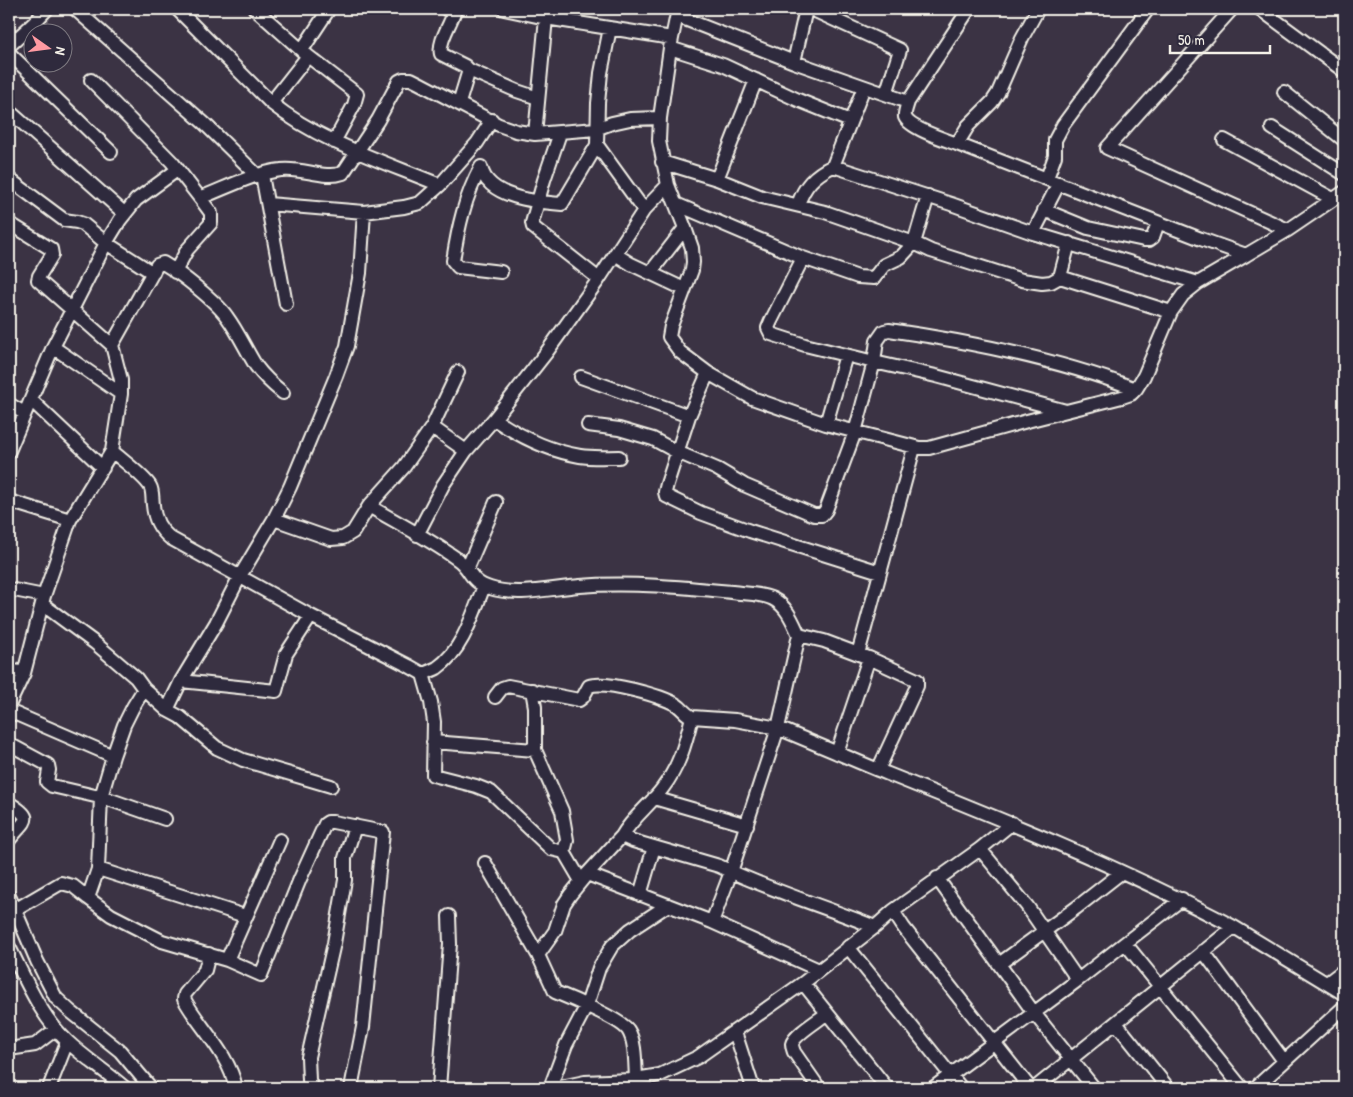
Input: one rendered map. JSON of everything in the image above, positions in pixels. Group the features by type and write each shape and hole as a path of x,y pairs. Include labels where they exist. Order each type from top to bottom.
{"street":[{"path":"9,46 47,9"},
{"path":"75,9 260,175 268,204 286,304"},
{"path":"177,9 271,103 302,126 334,142 440,185"},
{"path":"255,9 305,53 357,94 354,105 334,142"},
{"path":"271,103 305,53 329,9"},
{"path":"446,9 454,13 440,52 443,55 469,70 538,98"},
{"path":"504,9 548,13 671,43 798,100 850,121"},
{"path":"794,62 806,9"},
{"path":"811,9 900,50 886,94"},
{"path":"969,9 908,102 905,113 910,123 957,144 1158,223 1246,254"},
{"path":"957,144 968,126 992,102 998,93 1022,38 1038,9"},
{"path":"1047,178 1053,166 1055,140 1062,125 1148,9"},
{"path":"1232,9 1107,148 1288,230"},
{"path":"1260,9 1344,71"},
{"path":"908,102 794,62 677,12 660,118 659,141 668,185 692,248 693,262 670,326 669,337 680,352 708,373 752,398 854,432 914,448 929,448 1122,398 1131,394 1144,376 1171,312 1183,295 1198,283 1288,230 1339,196"},
{"path":"535,134 548,13"},
{"path":"610,28 601,73 596,129 597,145 644,210"},
{"path":"9,53 111,152"},
{"path":"459,103 469,70"},
{"path":"200,198 260,175 280,170 295,169 327,175 340,174 345,171 378,120 395,88 403,79 411,79 516,131 535,134 596,129 612,122 630,119 660,118"},
{"path":"91,80 172,162 211,213 212,223 187,250 175,272"},
{"path":"717,179 756,80"},
{"path":"798,205 804,188 809,182 833,166 864,87"},
{"path":"1284,92 1344,140"},
{"path":"9,111 124,213"},
{"path":"268,204 364,212 420,203 440,185 477,144 492,120"},
{"path":"1272,128 1344,174"},
{"path":"560,133 532,223 533,228 599,279"},
{"path":"1224,140 1339,196"},
{"path":"477,144 485,178 493,185 514,197 562,204 597,145"},
{"path":"662,162 717,179 762,197 825,212 914,243 931,251 1022,280 1042,283 1051,282 1060,277 1069,243"},
{"path":"833,166 928,196 1033,233 1198,283"},
{"path":"481,167 475,178 458,228 453,261 458,266 501,272"},
{"path":"9,451 53,347 106,243 124,213 147,191 177,170"},
{"path":"9,179 52,213 65,221 83,224 106,243 153,273"},
{"path":"1033,233 1059,183"},
{"path":"417,535 443,485 466,451 494,420 546,353 599,279 644,210 668,185"},
{"path":"676,204 803,258 858,277 874,278 884,264 901,257 914,243 928,196"},
{"path":"1044,210 1088,228 1144,240 1149,240 1153,236 1158,223"},
{"path":"167,710 181,681 274,519 303,460 347,346 360,273 364,212"},
{"path":"9,223 51,249 52,255 38,280 112,345 121,380 121,394 112,451 70,520 43,600 24,673 9,705"},
{"path":"650,273 685,228"},
{"path":"615,254 684,290"},
{"path":"803,258 771,321 768,331 772,335 846,356 936,376 1066,411"},
{"path":"112,345 157,266 163,263 204,293 226,315 256,365 283,394"},
{"path":"1060,277 1171,312"},
{"path":"588,424 641,435 717,469 744,484 818,516 822,515 826,510 854,432 874,362 877,342 884,331 889,330 978,345 1094,374 1136,389"},
{"path":"53,347 121,394"},
{"path":"826,424 846,356"},
{"path":"274,519 323,536 338,539 353,532 368,506 404,467 432,427 458,372"},
{"path":"708,373 688,416 665,492 667,497 701,513 750,531 880,572"},
{"path":"581,377 688,416"},
{"path":"31,400 103,468"},
{"path":"9,404 24,413"},
{"path":"494,420 528,440 572,454 619,457"},
{"path":"432,427 466,451"},
{"path":"837,753 864,656 880,572 914,448"},
{"path":"112,451 149,485 152,494 153,511 161,531 170,538 311,616 423,674 431,702 434,722 433,775 476,786 491,792 551,849 564,852 584,877 640,895 712,922 818,970"},
{"path":"9,501 70,520"},
{"path":"467,569 496,502"},
{"path":"368,506 455,558 467,569 474,580 484,586 510,592 610,585 712,590 761,595 773,599 791,616 799,635 778,728 731,872 712,922"},
{"path":"423,674 437,668 454,651 465,634 484,586"},
{"path":"9,589 43,600 136,678 144,689 167,710 225,753 331,786"},
{"path":"181,681 276,691 286,654 311,616"},
{"path":"799,635 824,641 864,656 917,680 918,682 878,770"},
{"path":"9,670 24,673"},
{"path":"496,697 502,688 508,686 579,700 583,698 589,686 596,684 610,685 628,688 676,704 692,717 735,720 778,728 1012,823 1182,899 1234,927 1344,994"},
{"path":"88,898 98,869 101,797 124,725 144,689"},
{"path":"532,690 535,707 535,750 562,812 567,840 564,852"},
{"path":"9,711 113,756"},
{"path":"538,955 555,931 564,904 584,877 662,789 680,761 692,717"},
{"path":"433,742 535,750"},
{"path":"9,744 48,765 47,782 52,786 101,797 165,819"},
{"path":"654,798 747,824"},
{"path":"9,802 26,815 25,820 9,840"},
{"path":"15,910 61,883 73,886 111,915 162,941 227,960 262,975 281,924 323,827 328,822 383,832 378,900 363,1027 351,1088"},
{"path":"556,1088 632,1082 660,1075 698,1057 803,983 893,911 980,849 1012,823"},
{"path":"312,1088 309,1080 308,1057 346,880 345,858 355,826"},
{"path":"622,836 629,840 718,866 874,928"},
{"path":"227,960 280,840"},
{"path":"640,895 654,847"},
{"path":"980,849 1027,906 1078,980"},
{"path":"485,862 538,955 556,992 587,1005 628,1029 633,1049 632,1082"},
{"path":"98,869 245,916"},
{"path":"998,964 1122,872"},
{"path":"937,878 1034,1013 1094,1088"},
{"path":"9,896 37,961 56,998 120,1051 151,1088"},
{"path":"933,1088 1078,980 1182,899"},
{"path":"550,1088 566,1045 587,1005 599,968 612,946 630,930 668,905"},
{"path":"893,911 904,928 1030,1088"},
{"path":"439,1088 450,944 449,916"},
{"path":"1035,1088 1072,1060 1234,927"},
{"path":"1125,943 1242,1088"},
{"path":"9,947 40,1008 56,1029 67,1042 125,1088"},
{"path":"848,947 961,1088"},
{"path":"1203,951 1284,1062"},
{"path":"209,954 204,970 185,994 184,999 220,1052 236,1088"},
{"path":"1327,983 1344,970"},
{"path":"803,983 887,1088"},
{"path":"1255,1088 1344,1008"},
{"path":"819,1088 794,1052 792,1045 793,1041 800,1034 826,1014"},
{"path":"1116,1023 1168,1088"},
{"path":"9,1049 35,1045 56,1029"},
{"path":"735,1032 753,1088"},
{"path":"49,1088 67,1042"}]}
